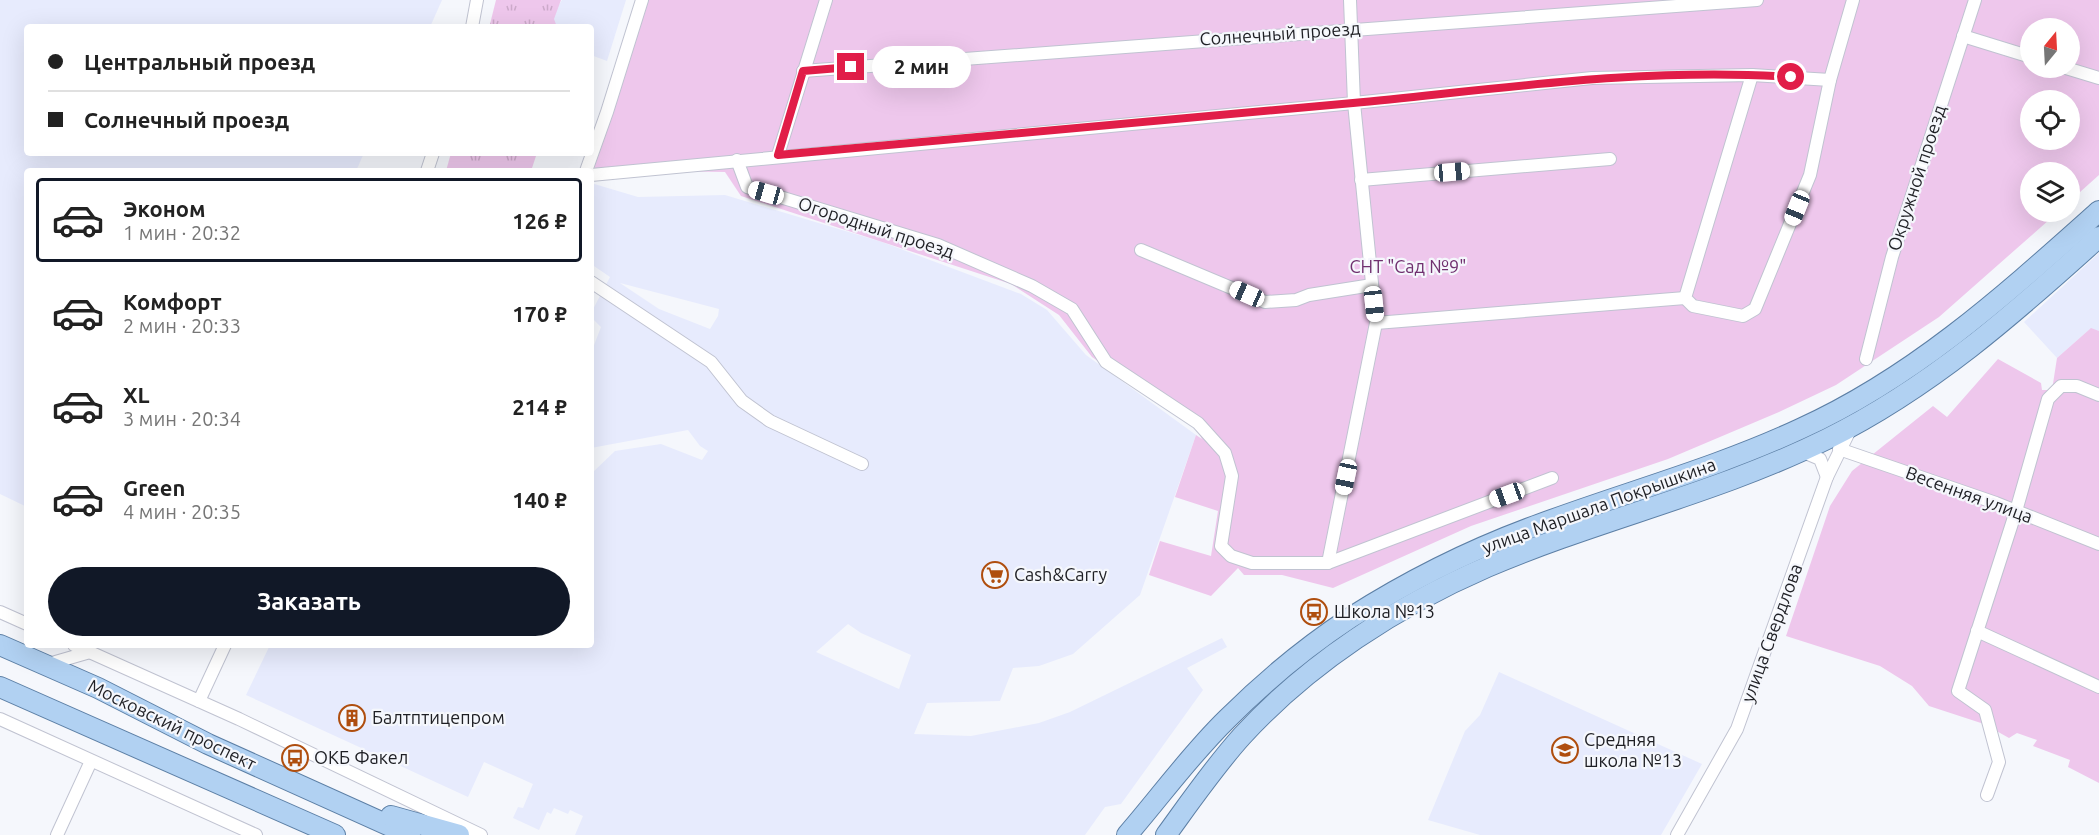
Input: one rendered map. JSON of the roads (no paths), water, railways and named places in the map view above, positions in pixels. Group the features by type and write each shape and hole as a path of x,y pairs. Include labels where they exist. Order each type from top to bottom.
{"main road":[{"name":"улица Маршала Покрышкина","path":"1126,835 1226,719 1290,663 1347,620 1415,580 1478,549 1532,527 1749,452 1848,405 1893,379 1956,335 2099,211"},
{"name":"улица Маршала Покрышкина","path":"1166,835 1225,756 1280,698 1339,651 1399,612 1503,560 1704,490 1801,451 1853,425 1904,396 1961,356 2099,237"},
{"name":"Московский проспект","path":"0,645 410,835"},
{"name":"Московский проспект","path":"0,687 335,835"},
{"path":"331,800 459,835"}],"street":[{"path":"472,24 477,0"},
{"path":"594,148 642,0"},
{"path":"778,155 826,0"},
{"path":"1328,563 1376,323 1354,103 1350,0"},
{"name":"Солнечный проезд","path":"803,71 1350,28 1757,0"},
{"path":"1376,323 1685,298 1693,306 1743,316 1755,309 1810,175 1830,80 1853,0"},
{"name":"Окружной проезд","path":"1866,358 1892,257 1975,0"},
{"path":"1963,36 2020,54"},
{"path":"2080,72 2099,78"},
{"path":"594,174 1354,103 1592,78 1752,75 1830,80"},
{"path":"1685,298 1752,75"},
{"path":"1361,180 1610,159"},
{"name":"Огородный проезд","path":"737,160 747,187 938,245 1032,286 1072,309 1106,362 1198,423 1226,453 1232,476 1221,546 1231,556 1252,563 1328,563"},
{"path":"1142,250 1265,302 1296,300 1309,295 1372,285"},
{"path":"594,284 711,362 742,401 770,421 862,464"},
{"path":"1987,795 1999,762 1985,710 1958,691 2016,511 2048,399 2061,386 2078,386 2099,395"},
{"name":"улица Свердлова","path":"1677,835 1737,729 1827,477 1853,425"},
{"name":"Весенняя улица","path":"1839,449 2016,511 2099,544"},
{"path":"1801,451 1820,459 1827,477"},
{"path":"1328,563 1552,478"},
{"path":"0,612 24,623"},
{"path":"1977,631 2099,687"},
{"name":"Московский проспект","path":"81,648 239,719 481,835"},
{"path":"199,701 224,648"},
{"path":"44,665 90,652"},
{"path":"0,719 256,835"},
{"path":"57,835 91,761"}],"place":[{"name":"Cash&Carry","path":"995,575"},
{"name":"Школа №13","path":"1314,612"},
{"name":"Балтптицепром","path":"352,718"},
{"name":"Средняя школа №13","path":"1565,750"},
{"name":"ОКБ Факел","path":"295,758"}],"park label":[{"name":"СНТ \"Сад №9\"","path":"1408,267"}]}
